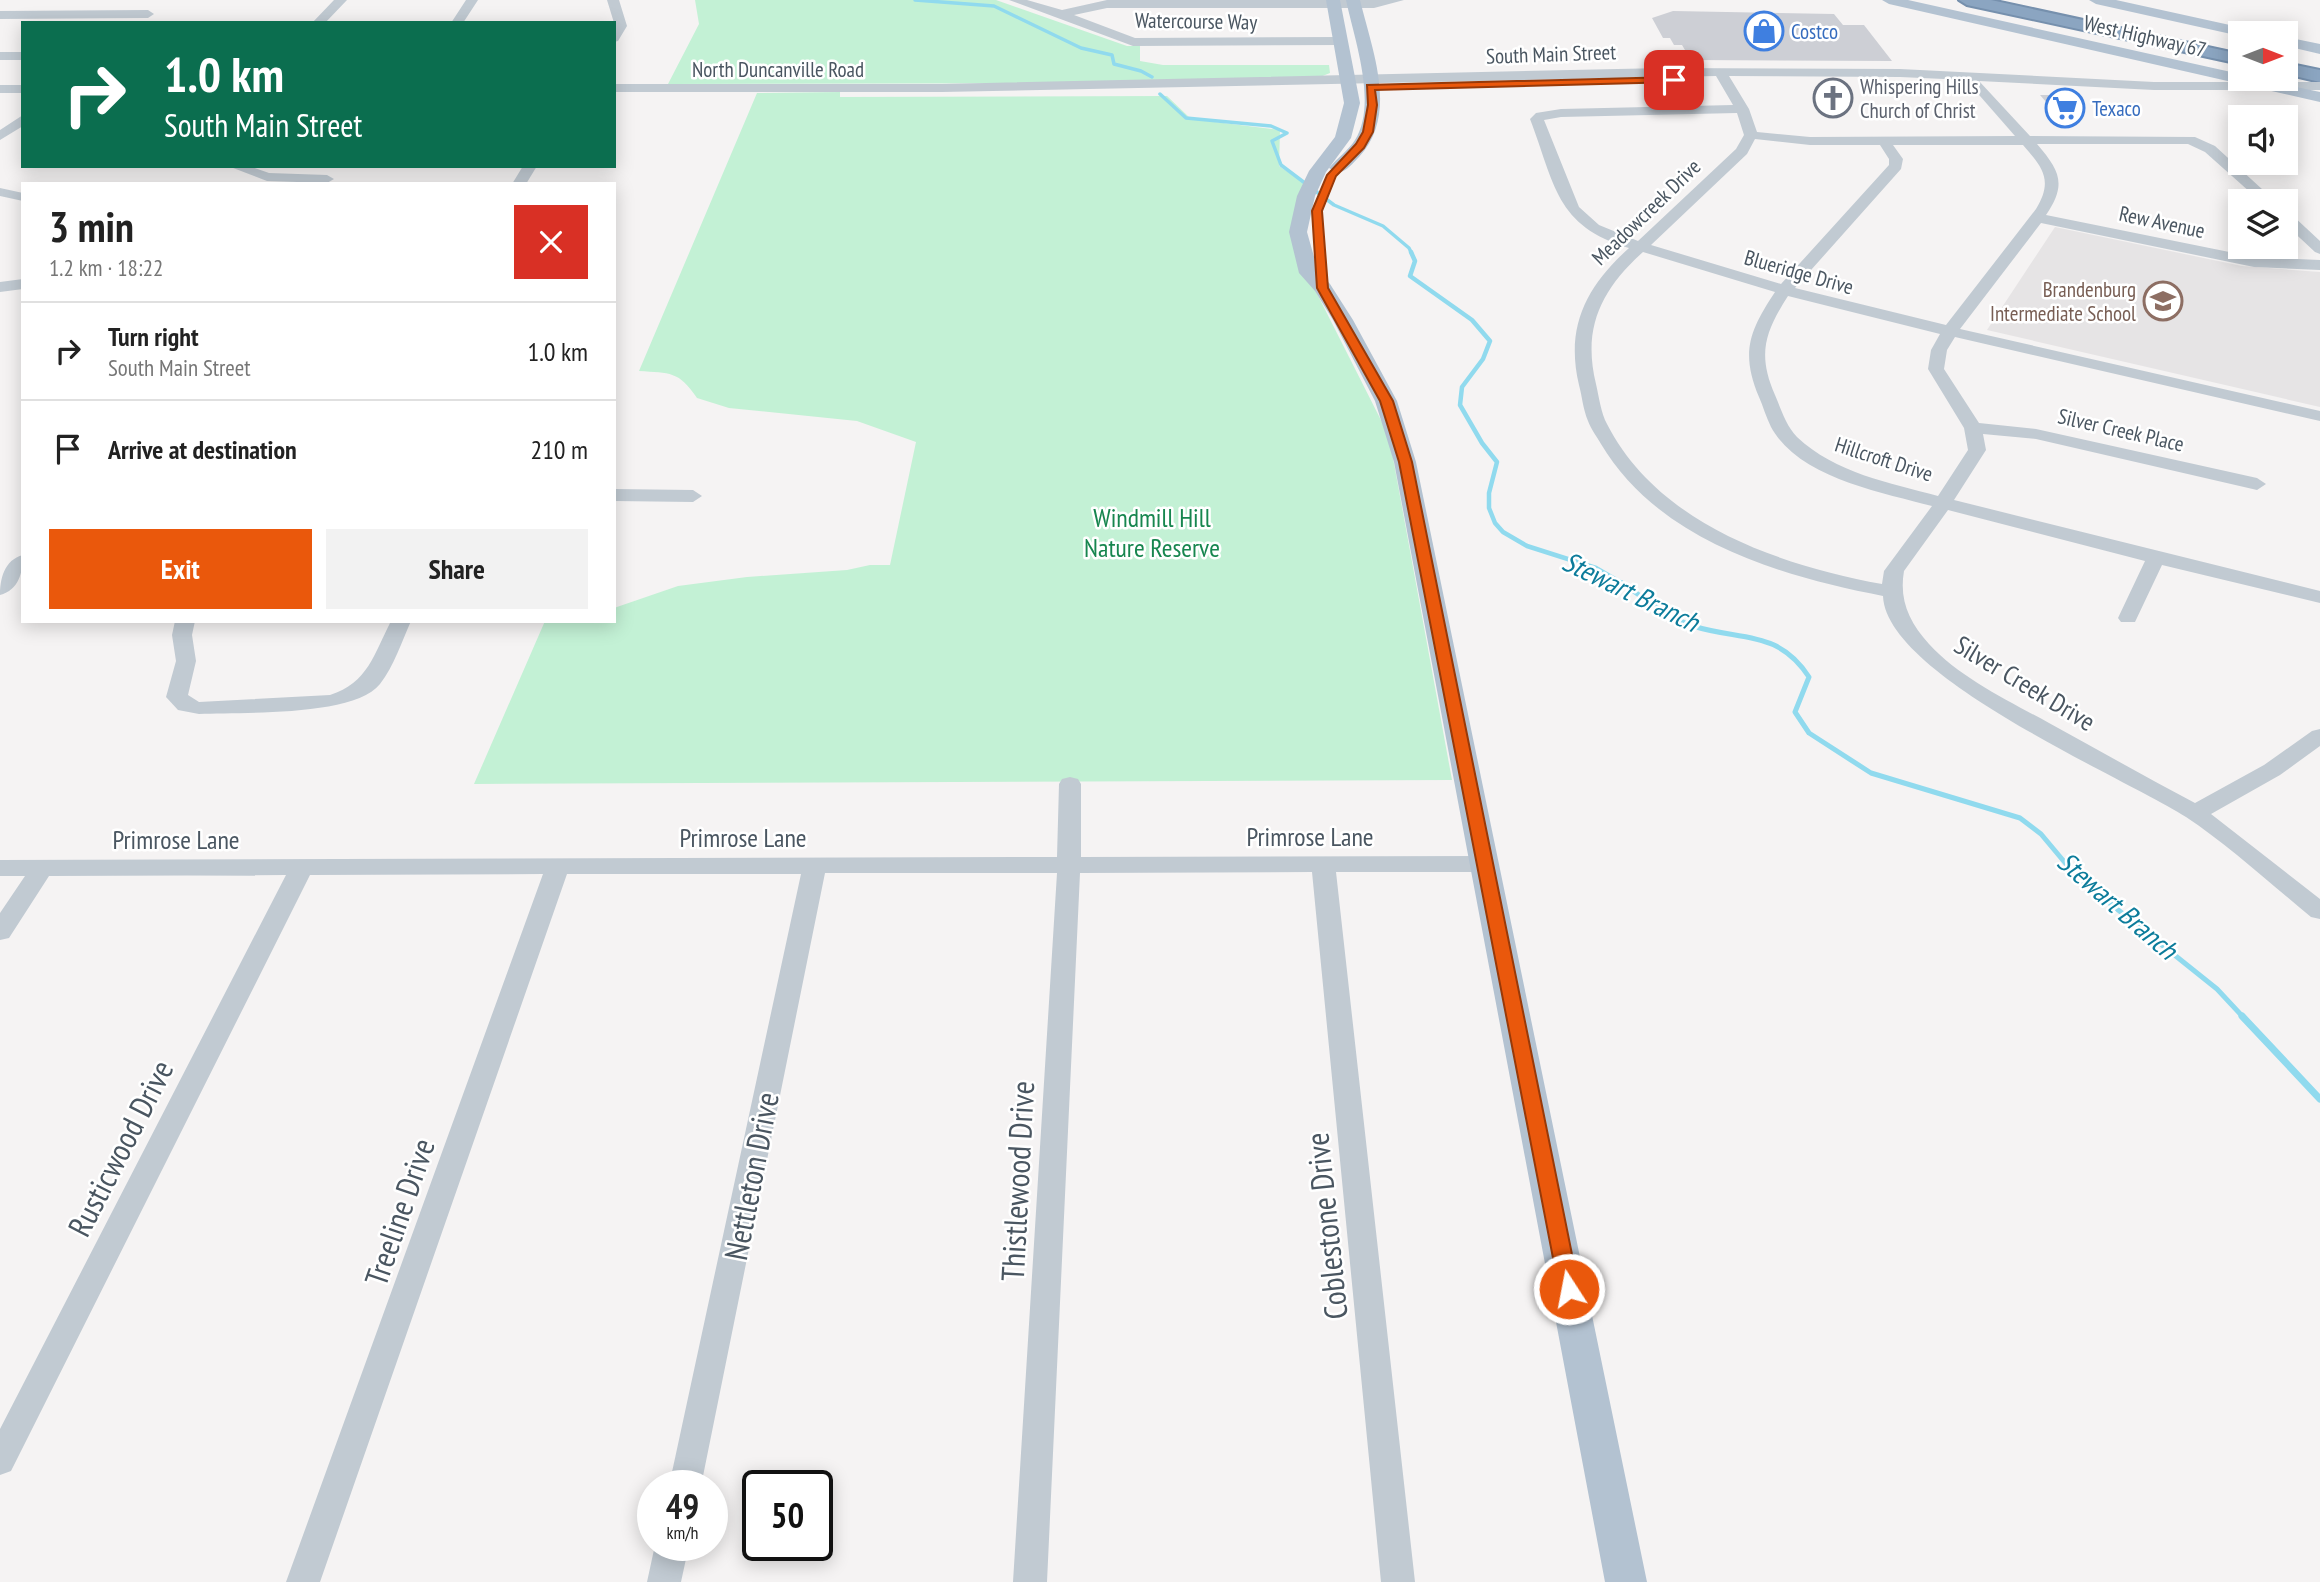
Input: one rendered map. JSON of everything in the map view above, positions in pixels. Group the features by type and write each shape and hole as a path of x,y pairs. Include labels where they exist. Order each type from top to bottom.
{"highway":[{"path":"1967,0 2228,56"},
{"path":"2015,0 2228,45"},
{"path":"2077,5 2228,45"},
{"path":"2298,68 2318,84"},
{"path":"2298,75 2318,84"}],"main road":[{"name":"West Highway 67","path":"1889,0 2228,75"},
{"name":"West Highway 67","path":"2096,0 2228,29"},
{"path":"1334,2 1352,103 1343,138 1326,172 1304,201 1298,232 1309,273 1323,288 1387,401 1405,462 1626,1582"},
{"path":"1323,288 1317,228 1326,172 1360,146 1368,132 1373,105 1353,2"},
{"path":"2298,44 2320,49"},
{"path":"2186,66 2200,78 2186,86"},
{"name":"West Highway 67","path":"2298,83 2318,84"}],"street":[{"path":"320,21 341,0"},
{"path":"458,21 472,0"},
{"path":"613,0 621,26 616,35"},
{"name":"Watercourse Way","path":"1015,0 1062,14 1133,42 1341,41"},
{"path":"1062,14 1107,4 1398,0"},
{"path":"0,15 148,15"},
{"path":"0,56 21,56"},
{"path":"1461,85 1463,81 1490,80 1504,76"},
{"name":"South Main Street","path":"1370,83 1504,76 1854,76 1971,79 2146,89 2318,84"},
{"path":"1723,76 1742,109 1751,135 1798,141 2180,139 2210,149 2255,189"},
{"name":"South Main Street","path":"1118,88 1348,83 1461,85 1566,78"},
{"path":"1892,592 1894,571 1944,502 1977,450 1973,428 1936,369 1939,351 1950,331 2046,205 2053,179 2044,162 1971,79"},
{"name":"South Main Street","path":"2146,89 2228,84"},
{"name":"North Duncanville Road","path":"616,88 1118,88"},
{"path":"0,89 21,89"},
{"name":"Blueridge Drive","path":"1742,109 1561,113 1541,116 1538,120 1572,208 1579,218 1603,233 1783,291 2320,416"},
{"path":"0,136 21,120"},
{"name":"Meadowcreek Drive","path":"1751,135 1742,151 1604,282 1589,311 1587,323 1584,366 1591,410 1597,426 1620,462 1669,507 1690,522 1744,550 1808,575 1850,586 1892,592"},
{"name":"Hillcroft Drive","path":"1884,141 1896,159 1896,166 1783,291 1763,322 1757,338 1758,375 1780,427 1806,454 1826,467 1874,485 2156,558 2320,597"},
{"path":"241,168 267,177 326,181"},
{"path":"0,192 21,197"},
{"name":"Rew Avenue","path":"2037,218 2254,262 2320,265"},
{"path":"2298,229 2320,249"},
{"path":"0,287 21,284"},
{"name":"Silver Creek Place","path":"1973,428 2036,434 2257,484"},
{"path":"616,495 693,496"},
{"path":"2128,618 2156,558"},
{"path":"0,589 15,569"},
{"name":"Silver Creek Drive","path":"1892,592 1893,604 1907,631 1943,668 2003,707 2194,813 2320,911"},
{"path":"183,623 180,634 186,654 185,667 177,697 186,705 199,708 331,701 348,697 365,688 372,680 400,623"},
{"path":"2194,813 2272,770 2320,736"},
{"name":"Thistlewood Drive","path":"1030,1582 1069,864 1070,785"},
{"name":"Coblestone Drive","path":"1323,863 1398,1582"},
{"name":"Primrose Lane","path":"0,868 1486,864"},
{"name":"Treeline Drive","path":"303,1582 558,865"},
{"name":"Nettleton Drive","path":"688,1470 815,865"},
{"name":"Rusticwood Drive","path":"0,1461 302,867"},
{"path":"0,932 42,868"},
{"path":"664,1582 669,1561"}],"shaded area":[{"name":"Brandenburg Intermediate School","path":"2055,227 2242,266 2320,272 2320,407 1987,330"}],"green space":[{"path":"695,0 996,0 1127,46 1140,46 1140,61 1163,65 1329,65 1330,73 1320,77 1152,83 668,84 699,24"},
{"name":"Windmill Hill Nature Reserve","path":"840,92 840,97 1167,96 1191,119 1280,130 1279,166 1314,190 1301,230 1303,266 1389,436 1452,780 474,784 544,623 616,623 616,607 678,586 747,577 890,565 916,442 857,421 729,408 697,398 685,383 673,375 639,371 757,93"}],"building":[{"name":"Costco","path":"1673,11 1834,14 1843,25 1864,25 1892,61 1691,60 1682,45 1674,45 1670,38 1663,38 1652,18"},
{"name":"Whispering Hills Church of Christ","path":"1813,91 1833,91 1843,106 1822,106"},
{"path":"2040,95 2067,95 2082,112 2054,111"}],"waterway":[{"name":"Stewart Branch","path":"915,0 994,6 1081,48 1112,55 1114,64 1141,71 1152,77"},
{"name":"Stewart Branch","path":"1160,94 1186,118 1271,126 1287,133 1272,141 1281,165 1334,205 1383,226 1411,252"},
{"name":"Stewart Branch","path":"1411,252 1415,261 1410,276 1472,320 1490,341 1483,359 1462,387 1460,405 1482,443 1497,462 1489,493 1489,508 1495,523 1503,532 1527,546 1596,568 1624,584"},
{"name":"Stewart Branch","path":"1624,584 1683,622 1710,631 1757,639 1784,651 1809,677 1795,712 1809,733 1871,773 2020,818 2041,834 2077,877 2217,989 2244,1018"},
{"name":"Stewart Branch","path":"2242,1016 2320,1099"}],"place":[{"name":"Costco","path":"1764,31"},
{"name":"Whispering Hills Church of Christ","path":"1833,98"},
{"name":"Texaco","path":"2065,108"},
{"name":"Brandenburg Intermediate School","path":"2163,301"}],"route":[{"path":"1569,1289 1405,462 1387,401 1323,288 1317,211 1332,175 1360,146 1368,132 1373,105 1370,87 1674,80"}]}
